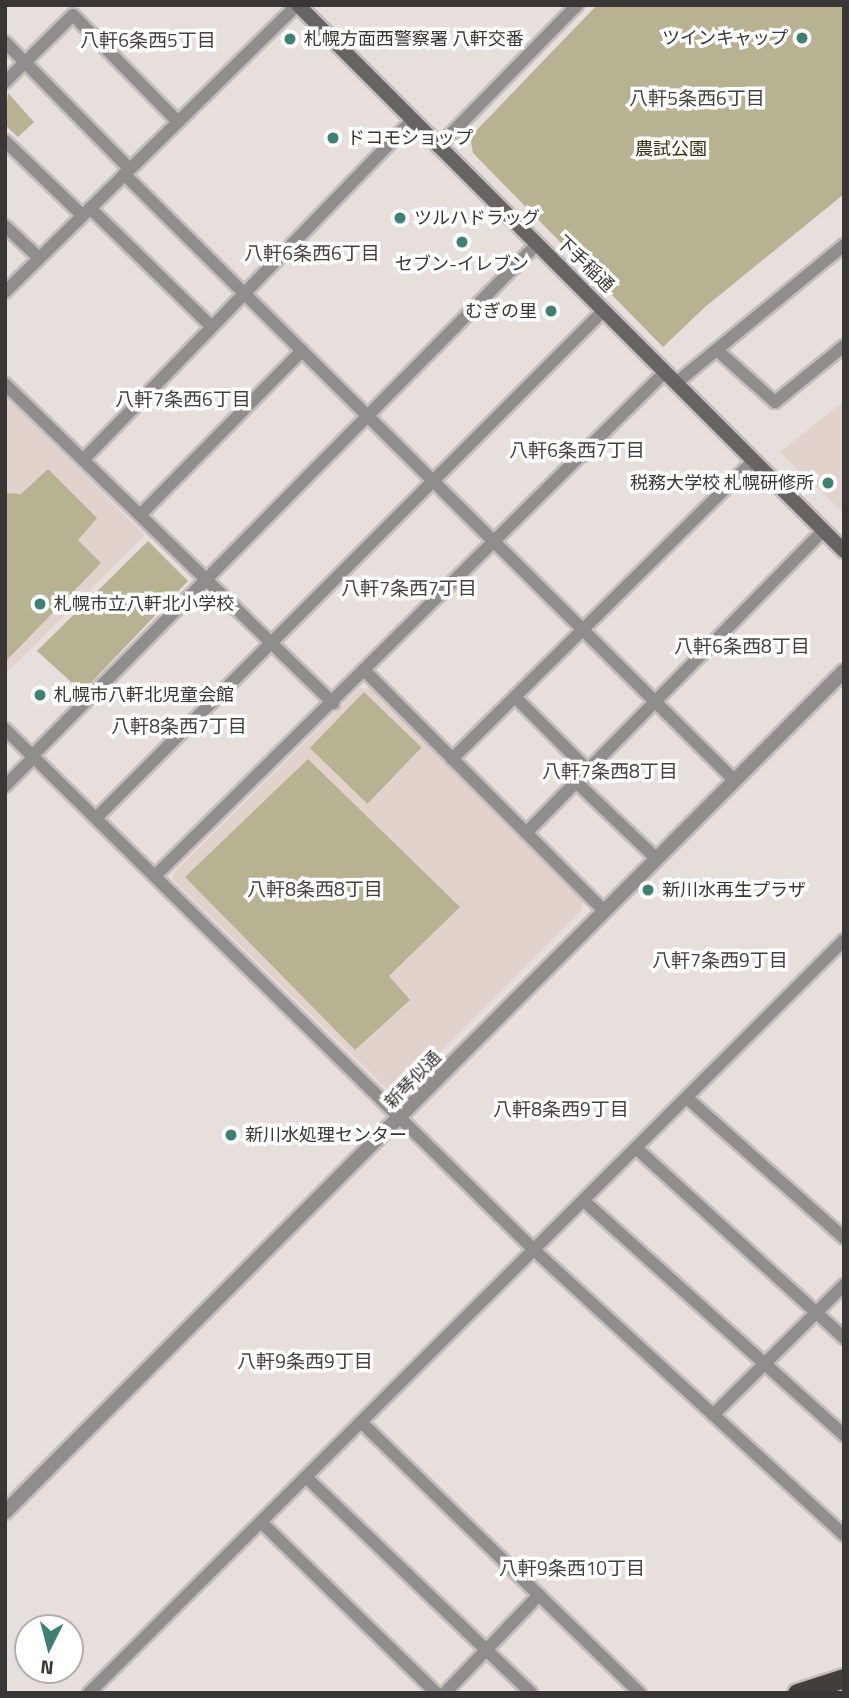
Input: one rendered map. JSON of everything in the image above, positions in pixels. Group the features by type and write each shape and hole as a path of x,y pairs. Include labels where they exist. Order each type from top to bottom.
{"highway":[{"path":"797,1693 844,1678"}],"main road":[{"name":"下手稲通","path":"298,5 411,121 844,551"}],"street":[{"path":"5,292 298,5"},
{"path":"438,147 577,5"},
{"path":"5,82 73,15 178,122"},
{"path":"5,42 26,61 244,294 734,780"},
{"path":"83,460 411,121"},
{"path":"5,141 212,327"},
{"path":"5,226 39,258"},
{"path":"5,786 537,244"},
{"path":"676,383 844,245"},
{"path":"96,818 604,310"},
{"path":"717,350 775,402 844,346"},
{"path":"140,515 302,351"},
{"path":"155,876 496,544 665,372"},
{"path":"5,384 333,703"},
{"path":"452,759 753,461"},
{"path":"526,832 652,699 823,531"},
{"path":"365,671 605,912"},
{"name":"新琴似通","path":"5,1512 400,1121 844,671"},
{"path":"515,697 587,769"},
{"path":"5,729 400,1121 534,1250 844,1535"},
{"path":"575,781 657,859"},
{"path":"89,1693 844,940"},
{"path":"687,1098 844,1238"},
{"path":"636,1148 844,1338"},
{"path":"584,1201 844,1435"},
{"path":"713,1415 844,1285"},
{"path":"361,1422 640,1693"},
{"path":"306,1477 531,1693"},
{"path":"261,1522 436,1693"},
{"path":"445,1693 540,1595"}],"shaded area":[{"name":"札幌市立八軒北小学校","path":"5,396 145,535 5,674"},
{"name":"税務大学校 札幌研修所","path":"844,401 844,513 780,452"},
{"path":"360,688 370,689 583,902 581,911 401,1091 388,1090 172,879 175,871"}],"green space":[{"name":"農試公園","path":"597,5 844,5 844,194 705,307 663,347 473,153 470,137"},
{"path":"8,93 34,122 18,137 5,125"},
{"path":"48,469 97,518 78,540 101,563 5,662 5,493 21,494"},
{"path":"148,541 188,581 87,687 80,690 37,651"},
{"path":"364,692 422,748 367,804 310,748"},
{"path":"308,759 460,907 389,976 410,1000 355,1050 185,877"}],"place":[{"name":"ツインキャップ","path":"802,38"},
{"name":"札幌方面西警察署 八軒交番","path":"290,39"},
{"name":"ドコモショップ","path":"333,138"},
{"name":"ツルハドラッグ","path":"400,218"},
{"name":"セブン-イレブン","path":"462,242"},
{"name":"むぎの里","path":"551,311"},
{"name":"税務大学校 札幌研修所","path":"828,483"},
{"name":"札幌市立八軒北小学校","path":"40,604"},
{"name":"札幌市八軒北児童会館","path":"40,695"},
{"name":"新川水再生プラザ","path":"648,890"},
{"name":"新川水処理センター","path":"231,1135"}],"district":[{"name":"八軒6条西5丁目","path":"148,40"},
{"name":"八軒5条西6丁目","path":"697,98"},
{"name":"八軒6条西6丁目","path":"312,253"},
{"name":"八軒7条西6丁目","path":"183,399"},
{"name":"八軒6条西7丁目","path":"577,450"},
{"name":"八軒7条西7丁目","path":"409,588"},
{"name":"八軒6条西8丁目","path":"742,646"},
{"name":"八軒8条西7丁目","path":"179,726"},
{"name":"八軒7条西8丁目","path":"610,771"},
{"name":"八軒8条西8丁目","path":"315,889"},
{"name":"八軒7条西9丁目","path":"720,960"},
{"name":"八軒8条西9丁目","path":"561,1109"},
{"name":"八軒9条西9丁目","path":"305,1361"},
{"name":"八軒9条西10丁目","path":"572,1568"}]}
